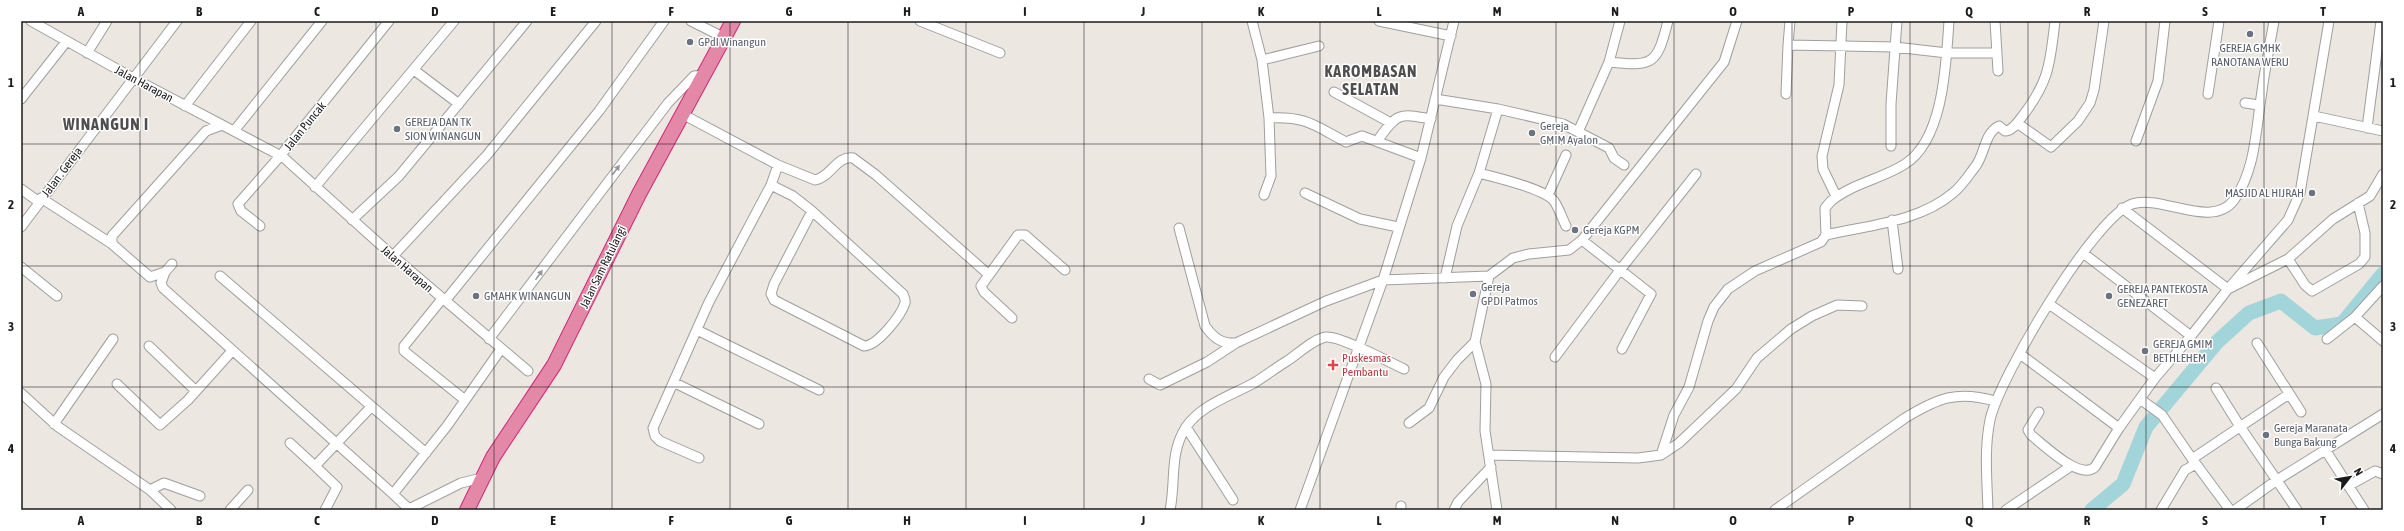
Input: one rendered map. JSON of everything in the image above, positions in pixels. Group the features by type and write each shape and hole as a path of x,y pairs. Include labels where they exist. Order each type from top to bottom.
{"highway":[{"name":"Jalan Sam Ratulangi","path":"467,510 482,478 510,430 554,365 639,194 684,115 733,21"}],"street":[{"path":"87,53 107,21"},
{"name":"Jalan . Gereja","path":"21,227 177,21"},
{"path":"185,106 251,21"},
{"path":"234,131 322,21"},
{"name":"Jalan Puncak","path":"260,226 241,211 238,204 281,156 389,21"},
{"path":"315,187 454,21"},
{"path":"352,220 398,176 527,21"},
{"path":"393,256 487,155 596,21"},
{"path":"465,400 405,353 403,349 599,111 664,21"},
{"path":"691,21 725,38"},
{"path":"920,21 1000,53"},
{"path":"1252,21 1262,60 1269,118 1271,176 1264,195"},
{"path":"1379,21 1451,36"},
{"path":"1302,510 1383,280 1398,227 1421,158 1454,21"},
{"path":"1578,132 1608,62 1620,21"},
{"path":"1608,62 1634,65 1654,57 1660,52 1668,21"},
{"path":"1149,379 1160,385 1207,362 1236,343 1326,301 1383,280 1489,276 1513,258 1529,254 1569,250 1582,240 1724,62 1737,21"},
{"path":"1786,94 1790,21"},
{"path":"1836,196 1823,170 1822,156 1839,85 1842,21"},
{"path":"1890,146 1895,47 1898,21"},
{"path":"1661,455 1674,416 1690,387 1708,321 1714,307 1728,289 1755,271 1821,242 1826,235 1825,208 1836,196 1898,168 1917,154 1927,138 1939,106 1947,53 1949,21"},
{"path":"1995,21 1995,53 1998,71"},
{"path":"1826,235 1912,217 1929,209 1954,193 1977,165 1987,141 1997,126 2007,131 2017,124 2044,85 2050,64 2055,21"},
{"path":"2017,124 2049,147 2055,144 2078,121 2090,103 2094,90 2104,21"},
{"path":"2136,142 2158,81 2165,21"},
{"path":"2208,94 2219,21"},
{"path":"1988,510 1986,442 1995,401 2049,304 2083,253 2122,208 2141,202 2151,202 2203,212 2221,210 2233,201 2251,161 2274,21"},
{"path":"2039,412 2029,427 2029,432 2071,466 2080,470 2092,470 2119,428 2155,378 2192,336 2228,289 2278,232 2294,207 2302,182 2329,21"},
{"path":"2366,128 2381,21"},
{"name":"Jalan Harapan","path":"37,22 66,42 281,156 443,300 528,371"},
{"path":"21,99 66,42"},
{"path":"1788,45 1895,47 1947,53 1995,53"},
{"path":"1262,60 1318,46"},
{"path":"414,70 459,104"},
{"path":"489,339 668,103 694,76 705,75"},
{"path":"1334,92 1391,123"},
{"path":"1435,99 1498,109 1563,124 1609,148 1614,158 1624,165"},
{"path":"2244,103 2259,105"},
{"path":"1445,278 1457,226 1479,173 1498,109"},
{"path":"684,115 778,165 815,180 822,178 845,158 853,158 876,175 988,274"},
{"path":"1377,141 1391,123 1400,116 1408,115 1431,119"},
{"path":"205,116 206,131"},
{"path":"2314,116 2383,131"},
{"path":"1269,118 1288,117 1304,119 1346,142 1362,136 1421,158"},
{"path":"112,244 111,239 115,231 206,131 222,125"},
{"path":"1548,195 1566,155"},
{"path":"699,458 660,441 653,433 654,423 675,383 709,302 771,185 778,165"},
{"path":"1479,173 1525,186 1548,195 1554,200 1566,226"},
{"path":"1555,357 1620,270 1696,174"},
{"path":"2228,289 2288,259 2325,225 2370,196 2383,174"},
{"path":"771,185 793,196 812,211 903,294 905,299 904,306 874,344 864,346 774,300 771,294 774,284 812,211"},
{"path":"21,189 112,244 150,277 165,272"},
{"path":"1305,193 1360,219 1398,227"},
{"path":"2288,259 2305,285 2312,291 2359,264 2365,257 2366,243 2358,204"},
{"path":"2122,208 2228,289"},
{"path":"1892,220 1898,269"},
{"path":"1179,228 1205,326 1220,341 1236,343"},
{"path":"1012,318 984,292 982,284 1018,235 1022,233 1065,270"},
{"path":"1582,240 1651,294 1622,349"},
{"path":"2083,253 2192,336"},
{"path":"172,264 165,272 161,283 163,288 409,509 461,483 482,478"},
{"path":"21,267 57,296"},
{"path":"220,276 426,453"},
{"path":"1489,276 1475,342 1486,384 1487,407 1485,431 1490,454 1497,510"},
{"path":"2327,339 2355,317 2383,286"},
{"path":"2049,304 2155,378"},
{"path":"1490,454 1638,458 1661,455 1679,443 1736,389 1757,358 1791,329 1812,316 1837,305 1862,306"},
{"path":"2355,317 2383,342"},
{"path":"697,330 819,390"},
{"path":"1170,510 1174,461 1178,445 1186,427 1212,406 1254,382 1324,337 1358,348 1404,369"},
{"path":"54,424 114,339"},
{"path":"1409,423 1429,408 1444,377 1457,360 1475,342"},
{"path":"2257,343 2301,412"},
{"path":"149,346 196,390"},
{"path":"393,494 426,453 501,349"},
{"path":"117,384 159,425 196,390 232,351"},
{"path":"2020,354 2119,428"},
{"path":"675,383 759,424"},
{"path":"2216,388 2239,425 2297,510"},
{"path":"21,393 54,424 150,490 172,510"},
{"path":"1775,510 1905,418 1926,405 1946,397 1963,394 1995,401"},
{"path":"2162,510 2185,470 2194,461 2239,425 2289,394"},
{"path":"2140,399 2162,416 2178,435 2194,461 2230,510"},
{"path":"315,466 371,407"},
{"path":"2235,510 2277,480 2326,451 2383,414"},
{"path":"1186,427 1232,500"},
{"path":"290,443 337,487 325,510"},
{"path":"2326,451 2364,510"},
{"path":"2006,510 2071,466"},
{"path":"1454,510 1458,502 1491,467"},
{"path":"2348,486 2375,471 2383,474"},
{"path":"150,490 164,483 200,496"},
{"path":"230,510 248,490"}],"waterway":[{"path":"2092,510 2123,484 2146,427 2217,342 2249,313 2281,301 2315,328 2342,324 2383,274"}],"place":[{"name":"GEREJA GMHK RANOTANA WERU","path":"2250,34"},
{"name":"GPdI Winangun","path":"690,42"},
{"name":"GEREJA DAN TK SION WINANGUN","path":"397,129"},
{"name":"Gereja GMIM Ayalon","path":"1532,133"},
{"name":"MASJID AL HIJRAH","path":"2312,193"},
{"name":"Gereja KGPM","path":"1575,230"},
{"name":"Gereja GPDI Patmos","path":"1473,294"},
{"name":"GMAHK WINANGUN","path":"476,296"},
{"name":"GEREJA PANTEKOSTA GENEZARET","path":"2109,296"},
{"name":"GEREJA GMIM BETHLEHEM","path":"2145,351"},
{"name":"Puskesmas Pembantu","path":"1333,365"},
{"name":"Gereja Maranata Bunga Bakung","path":"2266,435"}],"district":[{"name":"KAROMBASAN SELATAN","path":"1371,80"},
{"name":"WINANGUN I","path":"106,124"}]}
